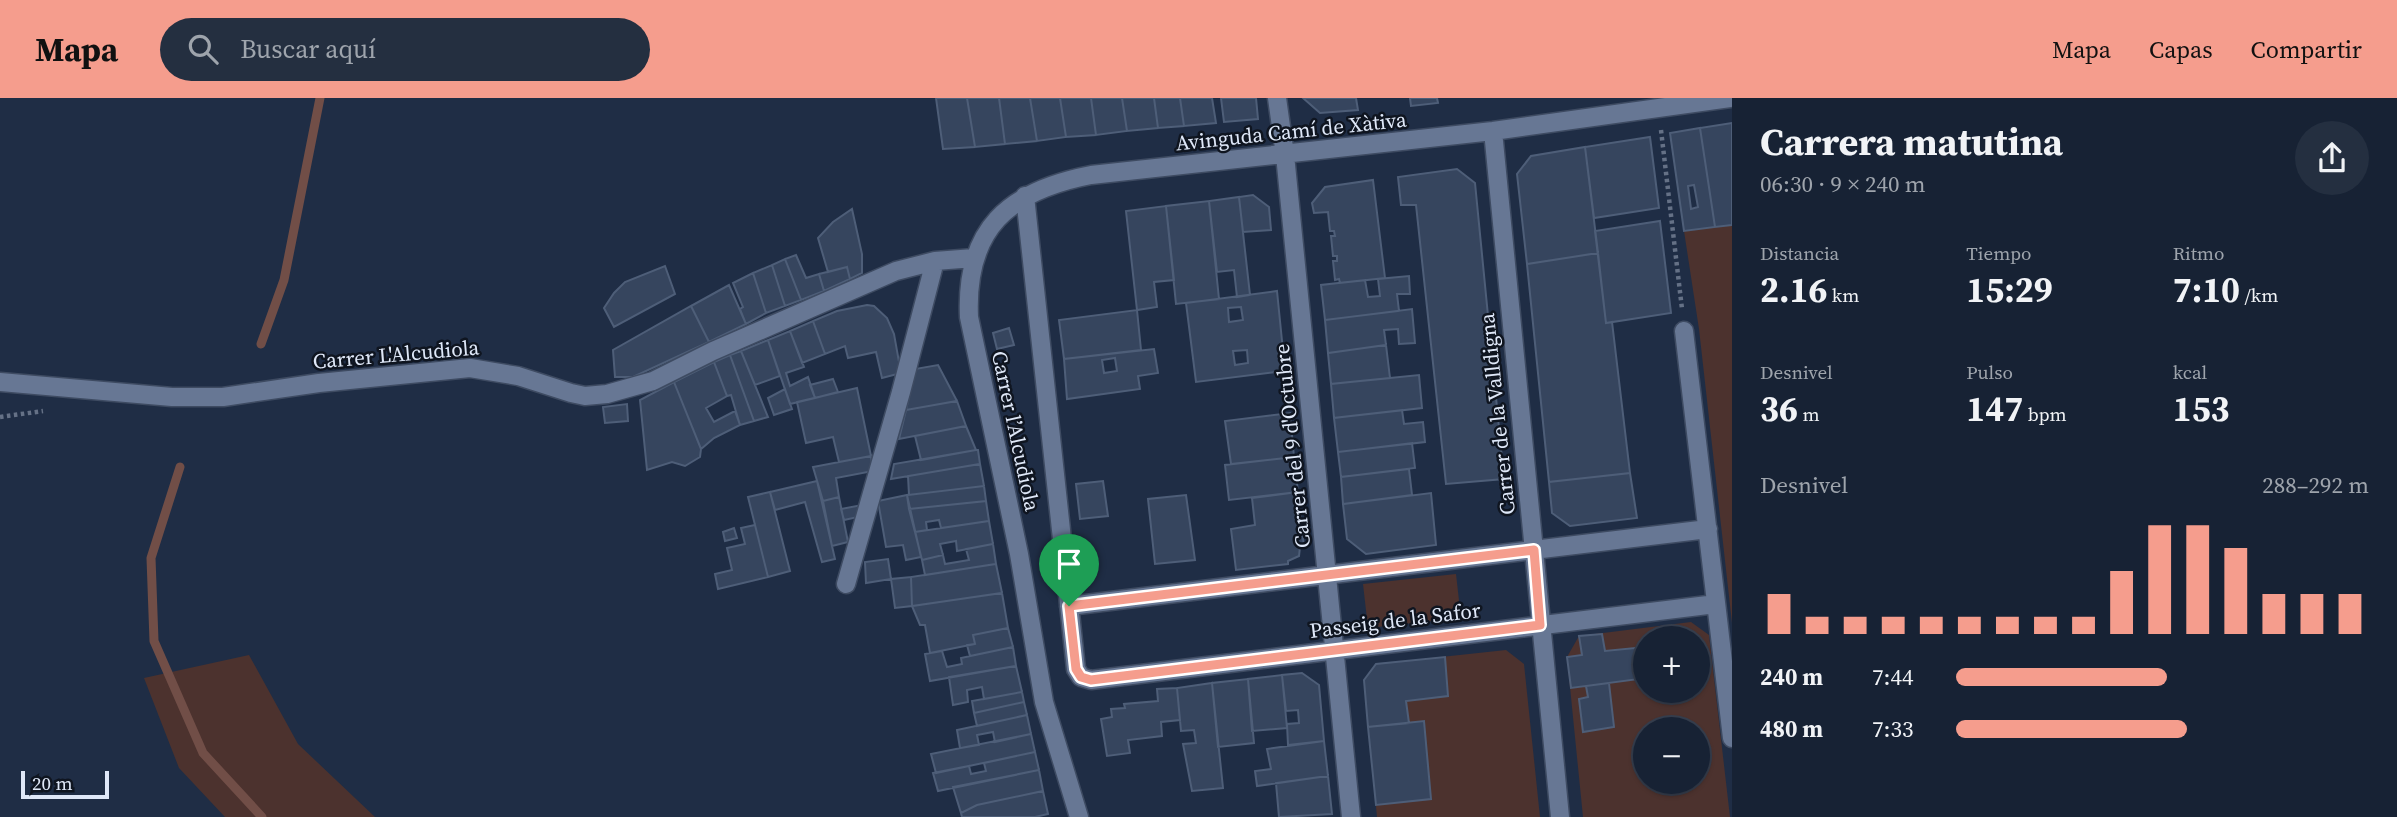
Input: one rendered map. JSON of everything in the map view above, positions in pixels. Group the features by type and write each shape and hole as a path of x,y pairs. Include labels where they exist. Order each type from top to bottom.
{"street":[{"name":"Carrer del 9 d'Octubre","path":"1276,98 1285,155 1351,817"},
{"name":"Avinguda Camí de Xàtiva","path":"974,258 984,233 995,219 1025,196 1052,184 1091,175 1493,131 1725,98"},
{"name":"Carrer de la Valldigna","path":"1493,131 1560,817"},
{"path":"1025,196 1069,606 1708,529"},
{"name":"Carrer L'Alcudiola","path":"0,382 172,397 223,397 319,383 470,368 518,376 557,390 585,396 623,391 653,381 713,351 896,271 934,261 974,258"},
{"name":"Carrer l’Alcudiola","path":"974,258 968,304 976,358 1019,554 1044,702 1079,817"},
{"path":"846,584 892,427 934,261"},
{"path":"1684,331 1732,738"},
{"name":"Passeig de la Safor","path":"1069,606 1076,669 1081,677 1091,680 1716,604"}],"path":[{"path":"1658,109 1684,331"}],"shaded area":[{"path":"1732,225 1732,623 1699,329 1684,231"},
{"path":"1456,574 1461,618 1368,628 1363,584"},
{"path":"1691,622 1697,626 1659,626"},
{"path":"1633,629 1633,703 1710,703 1710,644 1730,817 1583,817 1567,657 1579,636"},
{"path":"1506,650 1524,664 1540,817 1377,817 1364,680 1376,664"},
{"path":"249,655 298,744 375,817 225,817 179,768 144,678"}],"building":[{"path":"936,98 967,98 975,147 943,149"},
{"path":"967,98 999,98 1005,144 975,147"},
{"path":"999,98 1030,98 1037,141 1005,144"},
{"path":"1030,98 1060,98 1066,137 1037,141"},
{"path":"1060,98 1091,98 1096,135 1066,137"},
{"path":"1091,98 1122,98 1127,131 1096,135"},
{"path":"1122,98 1154,98 1158,128 1127,131"},
{"path":"1154,98 1180,98 1184,126 1158,128"},
{"path":"1180,98 1212,98 1216,123 1184,126"},
{"path":"1221,98 1256,98 1258,119 1224,122"},
{"path":"1303,98 1356,98 1358,110 1320,113"},
{"path":"1410,98 1437,98 1438,103 1411,106"},
{"path":"1732,123 1732,225 1715,227 1700,128"},
{"path":"1700,128 1715,227 1684,231 1670,133","holes":["1694,185 1698,207 1691,209 1688,186"]},
{"path":"1650,137 1659,208 1594,218 1585,147"},
{"path":"1585,147 1598,253 1527,264 1517,174 1531,156"},
{"path":"1457,169 1475,183 1504,479 1446,484 1416,205 1401,205 1398,177"},
{"path":"1373,180 1385,278 1340,283 1339,279 1335,280 1333,261 1337,261 1337,256 1333,256 1331,236 1335,236 1334,231 1330,231 1328,212 1314,213 1312,203 1325,187"},
{"path":"1253,195 1269,207 1271,230 1243,232 1239,197"},
{"path":"1239,197 1250,295 1237,297 1234,270 1217,272 1209,201"},
{"path":"1209,201 1219,299 1176,304 1166,206"},
{"path":"1166,206 1174,280 1154,282 1157,307 1137,310 1126,211"},
{"path":"852,209 862,254 862,273 850,279 847,267 828,272 818,238 833,222"},
{"path":"1660,221 1671,313 1606,323 1595,231"},
{"path":"1598,253 1606,323 1612,322 1630,473 1549,482 1527,264"},
{"path":"796,255 806,278 819,274 824,291 801,300 785,259"},
{"path":"785,259 801,300 785,306 772,265"},
{"path":"772,265 785,306 766,313 753,273"},
{"path":"665,266 675,294 614,327 604,308 614,293 625,282"},
{"path":"847,267 850,279 824,291 819,274"},
{"path":"753,273 766,313 746,324 740,309 743,307 733,283"},
{"path":"1409,276 1410,294 1397,294 1399,311 1325,320 1321,285 1365,280 1368,297 1380,296 1378,279"},
{"path":"729,285 746,324 709,342 691,306"},
{"path":"1277,291 1285,371 1196,382 1186,303","holes":["1241,307 1243,320 1229,322 1228,308","1247,350 1248,363 1235,365 1233,351"]},
{"path":"691,306 709,342 633,377 615,377 613,350"},
{"path":"874,306 887,318 894,334 901,373 882,378 876,352 848,358 845,346 825,354 813,321 837,311"},
{"path":"1412,309 1415,343 1399,344 1398,329 1384,330 1386,345 1328,353 1325,320"},
{"path":"1137,310 1141,350 1064,359 1059,320"},
{"path":"813,321 825,354 802,363 790,331"},
{"path":"1009,328 1014,345 997,349 993,333"},
{"path":"790,331 804,367 786,373 790,386 808,377 815,398 790,404 768,340"},
{"path":"768,340 780,376 755,385 741,351"},
{"path":"1386,345 1390,378 1331,384 1328,353"},
{"path":"1154,349 1158,373 1138,376 1140,389 1067,399 1064,359","holes":["1115,358 1117,371 1104,373 1102,360"]},
{"path":"741,351 768,417 754,421 730,355"},
{"path":"730,355 754,421 740,425 731,395 727,396 714,362"},
{"path":"714,362 727,396 706,408 714,422 735,411 740,425 714,438 701,449 674,382"},
{"path":"938,365 957,401 906,410 915,369"},
{"path":"1419,375 1422,408 1334,418 1331,384"},
{"path":"833,379 838,392 815,398 810,385"},
{"path":"674,382 701,449 700,457 685,466 672,462 647,470 640,400"},
{"path":"857,388 871,456 839,462 833,437 806,443 797,402"},
{"path":"785,389 792,409 774,415 768,398"},
{"path":"957,401 966,426 899,439 906,410"},
{"path":"627,404 628,421 605,423 603,407"},
{"path":"1402,410 1404,424 1423,422 1425,442 1338,452 1334,418"},
{"path":"1290,413 1294,457 1231,464 1225,421"},
{"path":"966,426 976,450 921,460 915,436"},
{"path":"1412,443 1415,468 1341,477 1338,452"},
{"path":"978,450 980,464 891,479 894,464"},
{"path":"871,456 873,471 836,478 839,497 823,501 813,467"},
{"path":"1294,457 1298,492 1229,500 1225,465"},
{"path":"980,464 984,486 909,495 908,476"},
{"path":"1409,469 1412,495 1343,504 1341,477"},
{"path":"1630,473 1637,518 1570,526 1552,513 1549,482"},
{"path":"817,481 835,559 822,562 805,502 775,510 770,492"},
{"path":"1103,481 1108,516 1080,519 1076,484"},
{"path":"984,486 986,501 909,509 907,495"},
{"path":"770,492 790,571 768,577 748,497"},
{"path":"1298,492 1304,547 1300,547 1299,556 1288,561 1288,564 1236,570 1231,529 1255,525 1252,498"},
{"path":"1431,493 1436,545 1366,554 1347,539 1343,504"},
{"path":"907,495 921,557 906,560 903,545 886,547 878,501"},
{"path":"1186,495 1195,560 1155,564 1148,499"},
{"path":"839,497 848,542 832,546 823,501"},
{"path":"986,501 989,521 941,528 939,520 926,522 927,530 915,532 909,509"},
{"path":"862,505 858,517 844,520 841,509"},
{"path":"989,521 993,544 957,551 956,541 940,544 943,555 922,560 915,532"},
{"path":"755,525 768,577 718,589 715,574 732,570 727,548 745,544 741,528"},
{"path":"734,528 737,538 725,541 723,532"},
{"path":"993,544 996,564 925,575 922,560 943,555 945,564 969,560 966,549"},
{"path":"888,559 891,579 866,583 865,562"},
{"path":"996,564 1002,593 912,606 911,577"},
{"path":"911,577 912,606 895,608 891,579"},
{"path":"1002,593 1008,628 973,635 975,644 930,653 925,625 920,625 912,606"},
{"path":"1008,628 1013,647 970,656 967,645 975,644 973,635"},
{"path":"1602,634 1605,651 1633,648 1633,680 1571,688 1567,657 1582,655 1579,636"},
{"path":"1013,647 1016,666 930,681 925,654 942,651 947,667 962,664 961,658"},
{"path":"1445,657 1448,696 1406,701 1409,723 1368,727 1364,680 1376,664"},
{"path":"1016,666 1022,692 984,699 982,687 967,690 968,702 953,705 949,677"},
{"path":"1302,673 1319,685 1324,741 1288,745 1287,724 1299,723 1298,710 1286,711 1282,675"},
{"path":"1282,675 1287,728 1252,731 1248,679"},
{"path":"1248,679 1254,743 1218,747 1212,683"},
{"path":"1212,683 1223,788 1192,791 1183,744 1196,743 1194,730 1181,731 1177,688"},
{"path":"1609,683 1614,727 1583,732 1579,699 1588,697 1586,686"},
{"path":"1177,688 1180,720 1161,722 1162,736 1128,740 1130,753 1107,756 1101,719 1112,717 1111,709 1125,708 1124,704 1158,701 1157,689"},
{"path":"1022,692 1024,702 974,713 972,701"},
{"path":"1024,702 1027,715 977,726 974,713"},
{"path":"1027,715 1031,734 995,742 993,732 977,735 979,745 960,748 957,730"},
{"path":"1424,721 1431,799 1376,805 1368,727"},
{"path":"1031,734 1035,752 936,773 931,754"},
{"path":"1324,741 1328,776 1257,786 1255,771 1271,769 1267,749"},
{"path":"1035,752 1039,770 938,791 933,773 969,766 971,774 986,771 984,763"},
{"path":"1039,770 1043,791 977,805 961,813 953,787"},
{"path":"1328,776 1332,814 1279,817 1276,783"},
{"path":"1043,791 1048,814 1035,817 962,817 961,813 977,805"}],"waterway":[{"path":"261,344 284,280 320,98"},
{"path":"180,467 151,558 154,641 203,753 262,817"}],"route":[{"path":"1534,550 1540,625 1091,680 1081,677 1076,669 1069,606 1534,550"}]}
